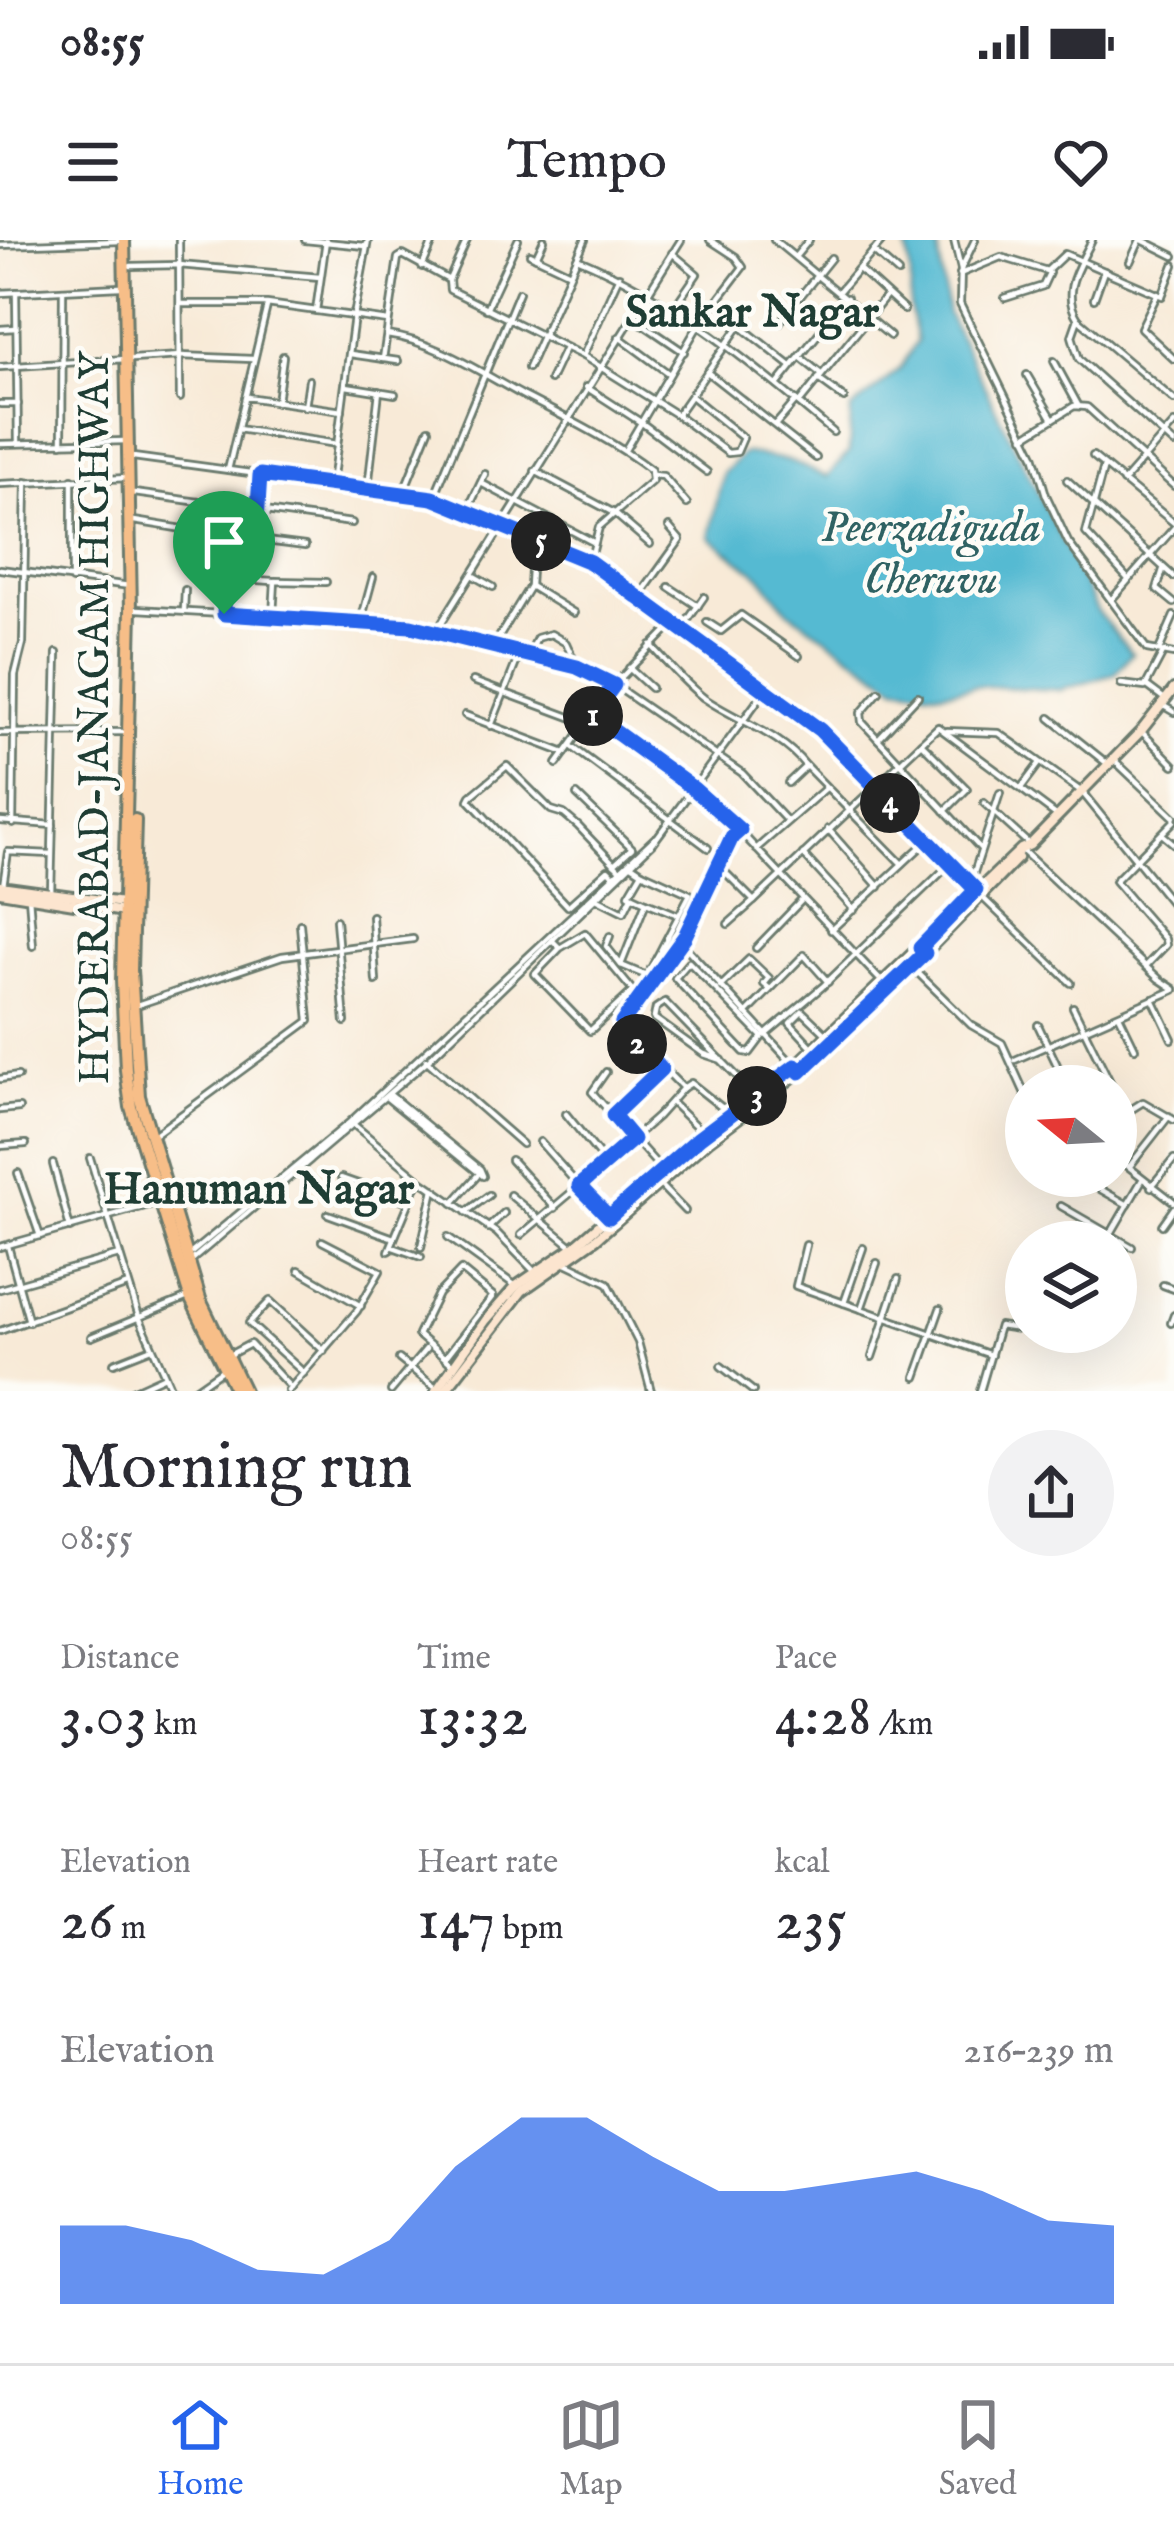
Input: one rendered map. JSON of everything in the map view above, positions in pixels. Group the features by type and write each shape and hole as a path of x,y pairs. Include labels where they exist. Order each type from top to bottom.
{"highway":[{"name":"HYDERABAD-JANAGAM HIGHWAY","path":"126,240 130,266 126,441 134,609"},
{"name":"HYDERABAD-JANAGAM HIGHWAY","path":"126,240 134,494 128,1022 150,1138 223,1359"},
{"name":"HYDERABAD-JANAGAM HIGHWAY","path":"133,667 126,908 131,1107 190,1297 240,1391"}],"street":[{"path":"0,245 126,240"},
{"path":"179,240 181,398"},
{"path":"304,240 367,243 332,484"},
{"path":"467,240 449,280 450,290 583,356 734,454 743,438 691,395"},
{"path":"486,310 518,240"},
{"path":"544,240 533,256 570,273"},
{"path":"528,368 585,240"},
{"path":"442,622 681,240"},
{"path":"625,450 698,326 743,267 736,256 710,240"},
{"path":"774,240 890,336"},
{"path":"795,257 809,240"},
{"path":"839,292 883,240"},
{"path":"954,240 960,304 1073,552 1147,649 1174,654"},
{"path":"960,272 975,240"},
{"path":"1092,240 1068,295 1078,319 1174,400"},
{"path":"1130,262 1141,240 1174,256"},
{"path":"316,311 326,241"},
{"path":"422,267 433,242"},
{"path":"873,250 898,273"},
{"path":"672,253 697,274 673,308"},
{"path":"1005,298 1043,286 1063,254 1162,296 1174,265"},
{"path":"382,359 398,258 403,255 449,280"},
{"path":"960,272 1000,257 1050,271"},
{"path":"577,258 673,308 833,433"},
{"path":"778,323 831,258"},
{"path":"130,266 179,265 320,277"},
{"path":"858,268 904,310"},
{"path":"1094,299 1104,271"},
{"path":"583,356 619,276"},
{"path":"0,293 125,287"},
{"path":"62,442 63,290"},
{"path":"16,292 18,443"},
{"path":"433,498 519,292"},
{"path":"1158,293 1141,328 1174,359"},
{"path":"776,424 887,295"},
{"path":"777,385 847,298"},
{"path":"181,304 267,304 388,321"},
{"path":"228,470 267,304"},
{"path":"677,415 749,313"},
{"path":"632,317 684,352"},
{"path":"1078,319 1072,336 1078,359 1174,444"},
{"path":"739,325 792,367"},
{"path":"0,329 16,328"},
{"path":"387,334 418,341 625,450 653,475 663,476 687,504"},
{"path":"619,338 670,374"},
{"path":"550,380 565,348"},
{"path":"350,354 398,361"},
{"path":"0,367 181,356 253,359"},
{"path":"277,402 284,356"},
{"path":"800,357 844,398"},
{"path":"1054,362 1078,405"},
{"path":"707,372 816,458"},
{"path":"1027,375 1053,419"},
{"path":"305,406 309,380"},
{"path":"346,386 395,394"},
{"path":"586,387 707,472"},
{"path":"368,488 379,391"},
{"path":"245,397 342,411"},
{"path":"0,404 18,404"},
{"path":"1024,437 1078,405 1087,407 1174,486"},
{"path":"1123,482 1174,424"},
{"path":"238,429 337,445"},
{"path":"403,494 429,429"},
{"path":"0,444 126,441"},
{"path":"1093,456 1174,526 1110,602"},
{"path":"133,457 433,498 590,562 820,730 1071,983"},
{"path":"1104,466 1087,538 1128,579"},
{"path":"535,471 614,513 650,544"},
{"path":"467,511 485,474"},
{"path":"256,539 260,475"},
{"path":"590,562 599,526 646,487 653,475"},
{"path":"0,484 128,478"},
{"path":"72,479 73,580"},
{"path":"1067,480 1174,577"},
{"path":"14,824 15,675 23,651 26,482"},
{"path":"481,483 593,542"},
{"path":"134,494 352,523"},
{"path":"134,521 305,546"},
{"path":"639,597 680,540 669,527"},
{"path":"224,614 226,536"},
{"path":"494,647 530,586 533,538"},
{"path":"0,569 130,586"},
{"path":"1163,570 1156,589 1174,603"},
{"path":"472,575 493,587"},
{"path":"361,621 373,577"},
{"path":"225,578 326,582"},
{"path":"273,616 275,581"},
{"path":"530,586 574,613"},
{"path":"669,587 698,606"},
{"path":"184,590 184,610"},
{"path":"682,627 704,597"},
{"path":"134,609 411,626 577,667 614,685 718,754 787,821"},
{"path":"706,622 721,631 741,615 799,656"},
{"path":"1121,684 1137,689 1146,685 1171,633 1174,616"},
{"path":"557,764 628,668 674,623"},
{"path":"529,656 537,638 550,634 566,643 577,667"},
{"path":"651,646 678,678 710,702 744,718 806,766 902,864"},
{"path":"51,893 58,653"},
{"path":"491,726 520,653"},
{"path":"628,668 652,688"},
{"path":"473,681 586,723"},
{"path":"1146,685 1174,712"},
{"path":"616,871 564,814 543,803 506,766 471,796 568,906 629,863 657,837 767,688"},
{"path":"440,1391 522,1291 704,1134 798,1069 922,950 975,890 1027,848 1141,731 1174,689"},
{"path":"879,692 860,715 982,849"},
{"path":"878,740 917,696"},
{"path":"465,715 566,753"},
{"path":"592,715 694,789 740,830 884,985"},
{"path":"1050,718 1112,762 1174,819 1115,884 1166,939 1146,966"},
{"path":"728,925 938,727 998,733 1082,792 1174,906"},
{"path":"947,730 1058,816"},
{"path":"1141,731 1172,761"},
{"path":"0,733 130,732"},
{"path":"920,743 968,789 945,811"},
{"path":"571,746 708,848"},
{"path":"1021,788 1040,763"},
{"path":"788,782 806,766"},
{"path":"756,849 826,788"},
{"path":"975,890 1000,793"},
{"path":"573,917 597,898 632,848 577,795"},
{"path":"984,802 1174,989 1013,1061"},
{"path":"0,821 53,826"},
{"path":"828,829 879,887"},
{"path":"683,1088 642,1050 622,1023 681,942 732,837 740,830"},
{"path":"1162,834 1174,844"},
{"path":"831,930 927,841"},
{"path":"1,888 8,852 53,855"},
{"path":"803,854 854,910"},
{"path":"610,936 606,946 621,965 647,976 690,892 629,863"},
{"path":"798,1069 764,1038 693,963 675,975 744,1052 750,1053 764,1038 828,982 949,865"},
{"path":"720,868 754,901"},
{"path":"187,1260 424,1059 616,871"},
{"path":"643,872 628,892 678,915"},
{"path":"1,888 126,908"},
{"path":"1,888 28,896 126,908"},
{"path":"28,896 33,946"},
{"path":"597,898 624,912 632,896"},
{"path":"756,948 802,900"},
{"path":"621,965 646,902"},
{"path":"372,916 376,981"},
{"path":"336,920 345,1022"},
{"path":"150,1138 309,1022 301,924"},
{"path":"585,933 633,991 590,1031 535,974 560,948 585,933"},
{"path":"131,1007 304,951 413,938"},
{"path":"551,938 560,948"},
{"path":"681,942 764,1038"},
{"path":"440,1391 486,1320 516,1286 596,1239 798,1069 912,967 922,950"},
{"path":"746,1015 804,955 828,982"},
{"path":"720,987 749,959 769,978 764,984 770,989"},
{"path":"912,967 971,1025 1002,1043 1014,1065"},
{"path":"1154,999 1172,1039"},
{"path":"722,1060 704,1054 654,1018 656,1008 665,1002 722,1060 756,1096"},
{"path":"1072,1007 1101,1065"},
{"path":"814,1049 790,1023 801,1011 828,1036"},
{"path":"1119,1015 1135,1048"},
{"path":"1038,1025 1058,1065"},
{"path":"616,1051 630,1062 642,1050"},
{"path":"424,1059 522,1144"},
{"path":"613,1115 661,1069"},
{"path":"606,1072 592,1089 662,1170"},
{"path":"0,1078 18,1076"},
{"path":"521,1235 691,1083 730,1114"},
{"path":"385,1094 483,1172 453,1203"},
{"path":"671,1102 704,1134"},
{"path":"1137,1106 1147,1102 1171,1118 1137,1158"},
{"path":"0,1110 19,1108"},
{"path":"566,1114 605,1162"},
{"path":"352,1124 418,1179 516,1249 535,1271"},
{"path":"540,1142 609,1217"},
{"path":"0,1146 26,1144"},
{"path":"90,1158 139,1317 172,1391"},
{"path":"1151,1187 1174,1159"},
{"path":"511,1160 555,1208"},
{"path":"52,1164 70,1228"},
{"path":"18,1173 40,1237"},
{"path":"1137,1174 1174,1205 1162,1225"},
{"path":"341,1178 409,1202"},
{"path":"418,1179 390,1248 421,1257"},
{"path":"1119,1221 1142,1180"},
{"path":"659,1184 685,1211"},
{"path":"421,1247 434,1190"},
{"path":"466,1212 489,1195"},
{"path":"510,1195 573,1247"},
{"path":"1114,1197 1128,1205"},
{"path":"29,1322 4,1246 160,1202"},
{"path":"1061,1206 1088,1221"},
{"path":"488,1228 504,1213"},
{"path":"328,1214 394,1238"},
{"path":"448,1237 516,1286"},
{"path":"193,1391 223,1359 250,1344 290,1390 324,1351 361,1306 380,1271 322,1240"},
{"path":"806,1245 794,1283 991,1355"},
{"path":"844,1303 862,1248"},
{"path":"0,1289 119,1256"},
{"path":"560,1260 608,1283 638,1342 652,1391"},
{"path":"862,1309 877,1263"},
{"path":"299,1270 361,1306"},
{"path":"445,1358 493,1296 461,1270 438,1294 418,1336 455,1367"},
{"path":"872,1357 898,1279"},
{"path":"0,1330 128,1285"},
{"path":"1163,1286 1174,1289"},
{"path":"91,1337 190,1297"},
{"path":"304,1373 250,1323 265,1303 270,1301 324,1351"},
{"path":"916,1376 940,1310"},
{"path":"1171,1323 1174,1315"},
{"path":"980,1391 999,1326 1005,1327"},
{"path":"114,1363 152,1348"},
{"path":"392,1391 426,1349"},
{"path":"399,1359 440,1391"},
{"path":"721,1366 753,1391"},
{"path":"132,1391 166,1376"}],"water":[{"name":"Peerzadiguda Cheruvu","path":"906,240 937,240 948,314 1099,614 1132,653 1115,674 1061,690 976,686 941,692 896,686 788,611 759,575 709,537 723,473 744,453 787,460 827,477 849,452 851,410 900,369 917,341"}],"district":[{"name":"Sankar Nagar","path":"752,313"},
{"name":"Hanuman Nagar","path":"259,1190"}],"route":[{"path":"260,475 433,498 590,562 748,675 820,730 976,890 920,948 925,953 800,1072 795,1066 727,1116 609,1217 579,1186 633,1139 613,1115 661,1069 622,1023 685,936 732,837 740,830 716,806 592,715 614,685 577,667 411,626 224,614 226,536 256,539 260,475"}]}
